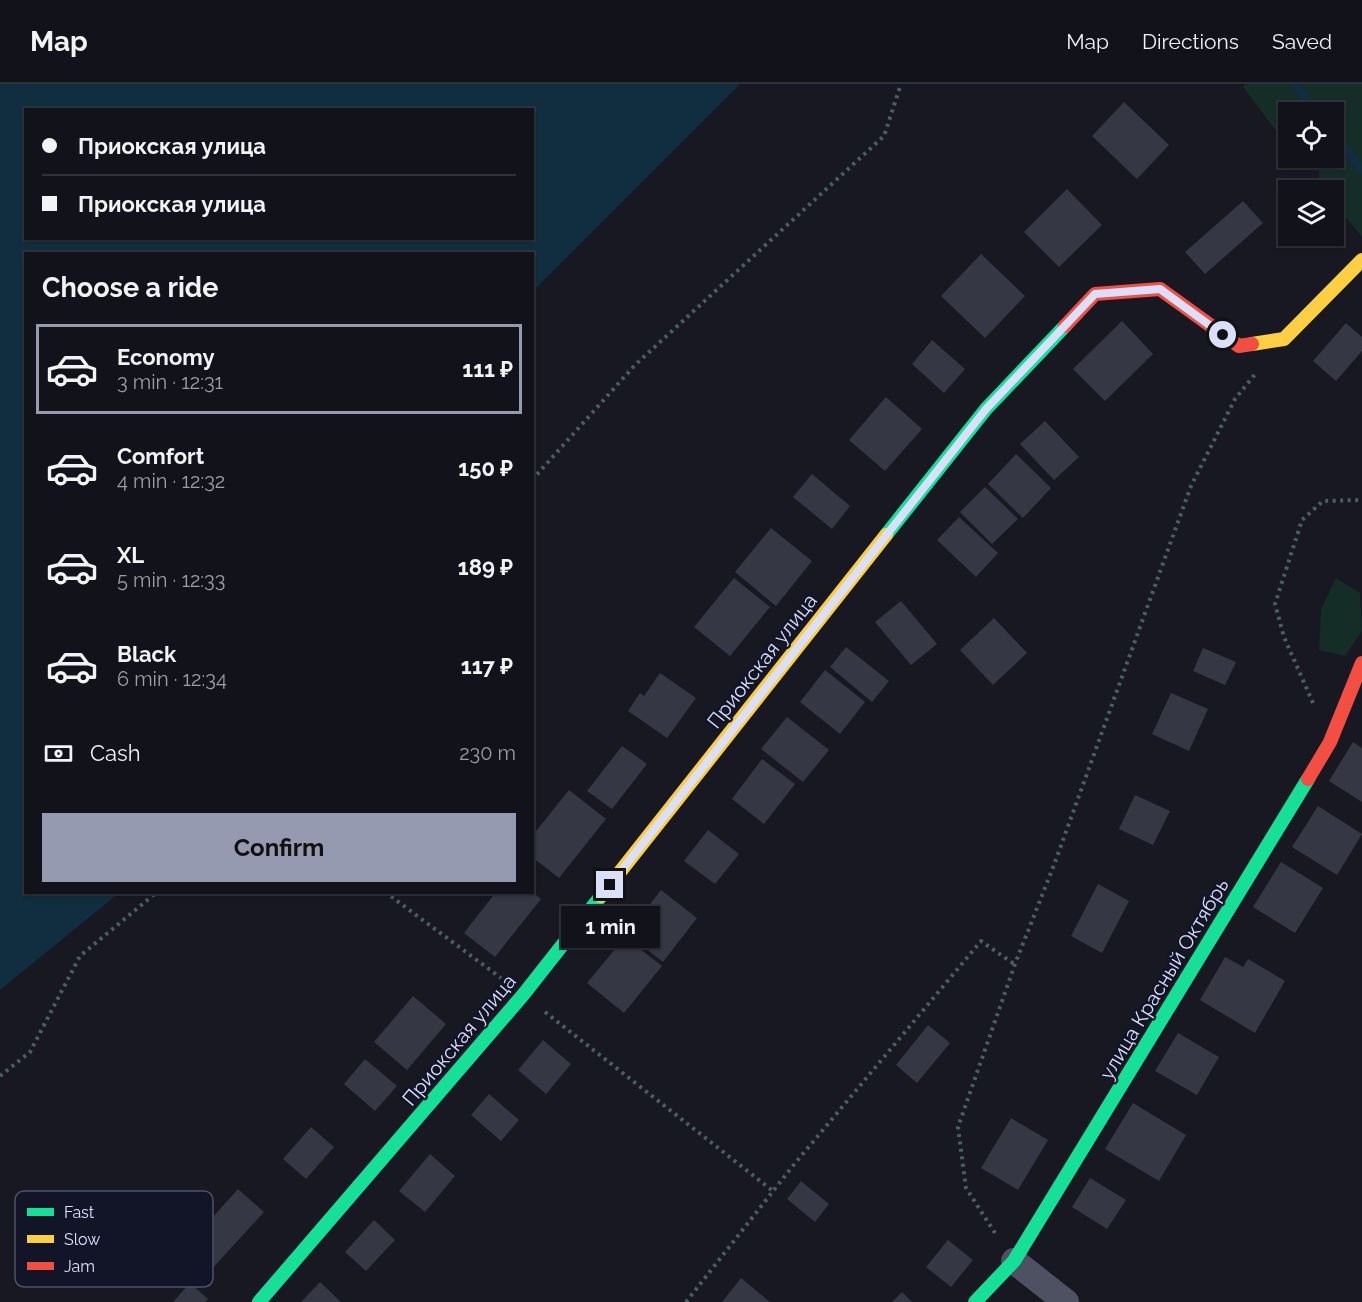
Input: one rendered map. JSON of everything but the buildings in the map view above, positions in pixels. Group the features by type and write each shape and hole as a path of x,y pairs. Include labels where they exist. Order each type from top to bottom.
{"street":[{"path":"1284,339 1362,260"},
{"name":"Приокская улица","path":"259,1302 523,995 986,409 1095,294 1160,289 1239,346 1284,339"},
{"name":"улица Красный Октябрь","path":"975,1302 1014,1261 1291,809 1330,742 1362,663"},
{"path":"1014,1261 1066,1302"}],"path":[{"path":"534,478 635,365 884,136 901,84"},
{"path":"1014,1261 966,1188 958,1127 1015,964 1054,865 1191,486 1235,399 1284,339"},
{"path":"1330,742 1284,637 1275,604 1302,520 1323,501 1362,500"},
{"path":"0,1076 30,1052 80,956 155,894"},
{"path":"388,894 523,995 773,1191"},
{"path":"686,1302 773,1191 981,941 1015,964"}],"green space":[{"path":"1244,84 1362,84 1362,237 1344,214 1344,180 1320,180 1319,168 1344,168 1344,102 1278,102 1277,132 1243,87"},
{"path":"1336,578 1360,593 1362,631 1345,656 1319,650 1321,609"}],"water":[{"path":"0,84 740,84 534,290 534,252 24,252 24,894 118,894 0,990"}],"waterway":[{"path":"1295,84 1309,102"},
{"path":"1344,146 1362,170"}],"traffic: fast":[{"path":"886,535 986,409 1065,326"},
{"path":"975,1302 1014,1261 1308,779"},
{"path":"259,1302 523,995 601,896"}],"traffic: slow":[{"path":"1252,344 1284,339 1362,260"},
{"path":"601,896 886,535"}],"traffic: jam":[{"path":"1065,326 1095,294 1160,289 1239,346 1252,344"},
{"path":"1308,779 1330,742 1362,663"}],"route":[{"path":"610,885 986,409 1095,294 1160,289 1223,335"}]}
